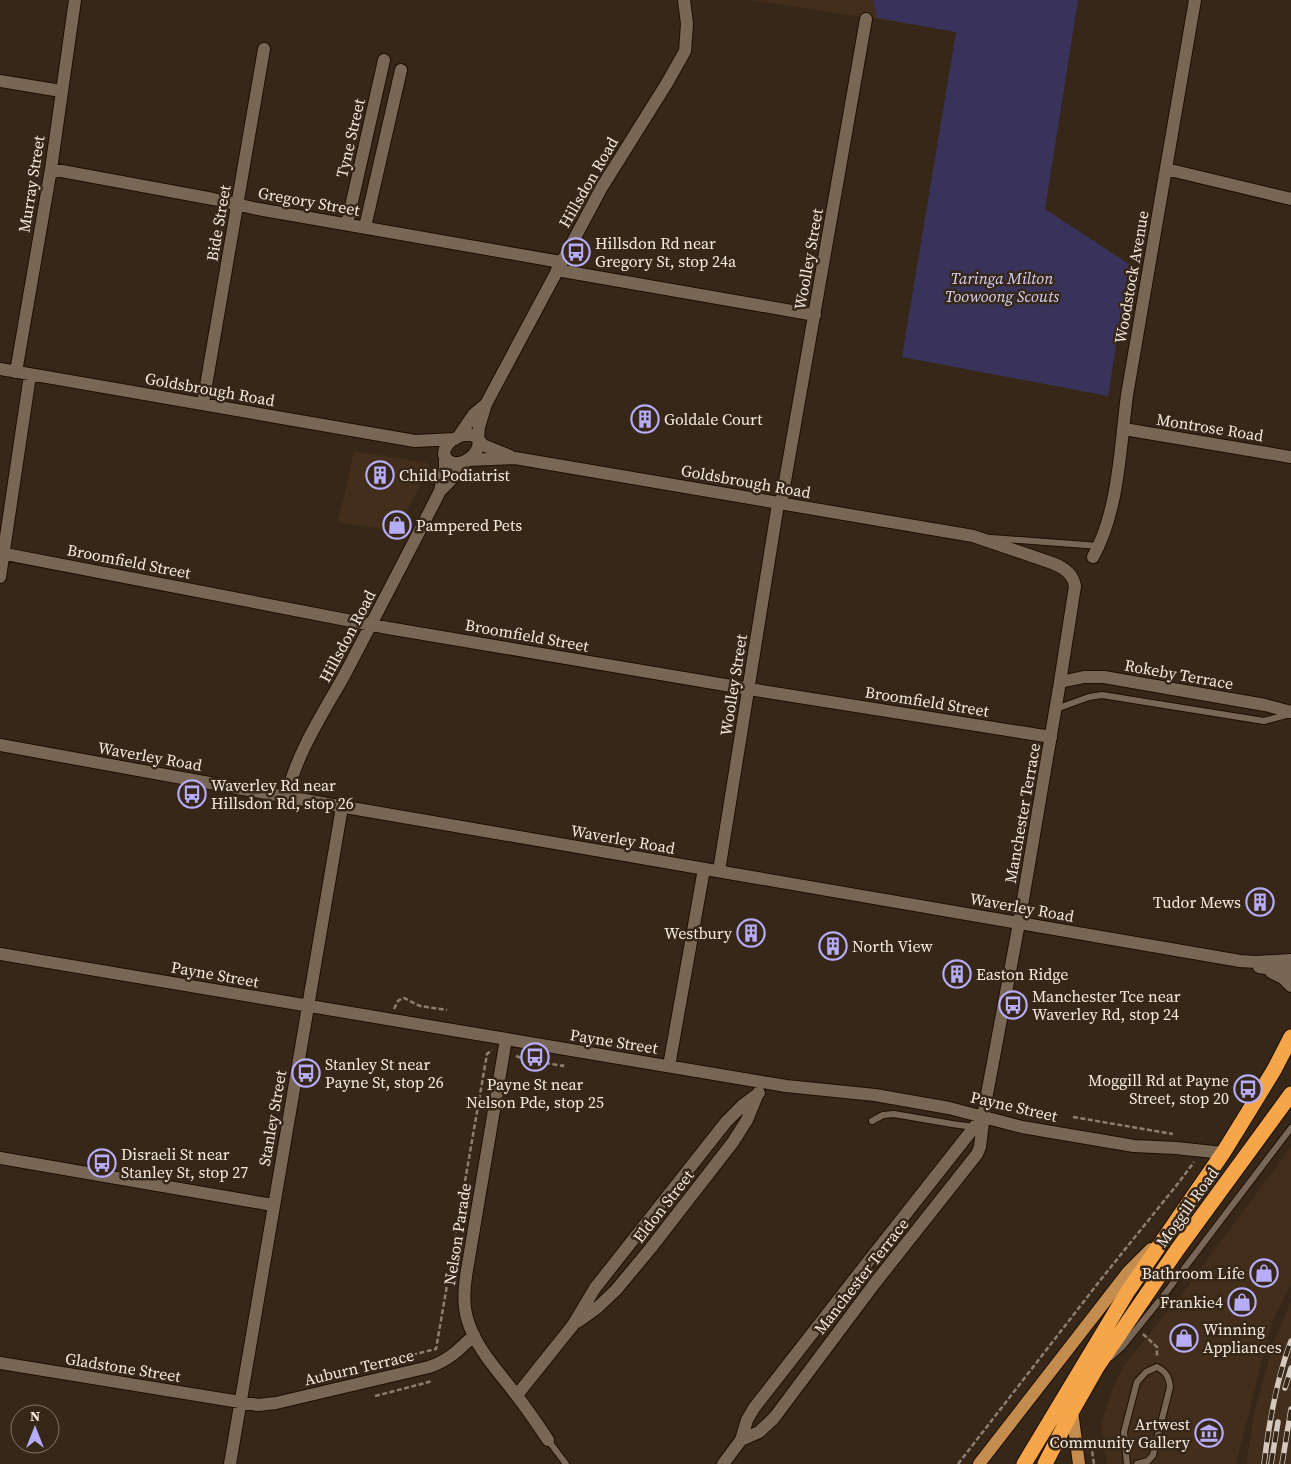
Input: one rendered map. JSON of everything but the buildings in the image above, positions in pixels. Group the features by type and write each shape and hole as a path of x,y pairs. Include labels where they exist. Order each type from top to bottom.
{"highway":[{"name":"Moggill Road","path":"1024,1464 1123,1300 1223,1153 1274,1070 1291,1037"},
{"name":"Moggill Road","path":"1045,1464 1095,1370 1177,1250 1291,1094"}],"main road":[{"name":"Moggill Road","path":"979,1464 1128,1272 1168,1232"},
{"path":"1072,1411 1079,1464"}],"street":[{"name":"Murray Street","path":"16,372 51,169 74,0"},
{"name":"Hillsdon Road","path":"478,439 479,427 486,404 559,266 602,187 671,77 685,50 687,24 684,0"},
{"name":"Woodstock Avenue","path":"1094,558 1106,532 1121,459 1128,395 1195,0"},
{"name":"Woolley Street","path":"719,871 780,504 866,19"},
{"name":"Bide Street","path":"203,403 264,48"},
{"name":"Tyne Street","path":"347,224 384,60"},
{"name":"Tyne Street","path":"365,227 401,70"},
{"path":"0,81 61,91"},
{"name":"Gregory Street","path":"51,169 237,205 365,227 814,315"},
{"path":"1166,169 1291,200"},
{"name":"Goldsbrough Road","path":"0,369 415,440 457,438"},
{"path":"0,577 2,553 30,375"},
{"name":"Hillsdon Road","path":"457,438 474,414 486,404"},
{"name":"Montrose Road","path":"1124,430 1291,457"},
{"path":"471,435 478,439 479,446 477,452 457,464 447,460 444,455 446,446 457,438 471,435"},
{"name":"Goldsbrough Road","path":"478,439 484,445 515,458"},
{"name":"Goldsbrough Road","path":"415,440 437,449 444,455"},
{"name":"Hillsdon Road","path":"286,798 290,782 304,750 440,491 445,469 444,455"},
{"name":"Goldsbrough Road","path":"466,460 515,458 973,536 1052,562 1070,574"},
{"name":"Hillsdon Road","path":"440,491 454,477 466,460"},
{"name":"Broomfield Street","path":"2,553 371,625 1051,737"},
{"name":"Manchester Terrace","path":"741,1440 768,1426 875,1283 975,1158 980,1147 983,1116 1020,923 1056,709 1075,588 1070,574"},
{"name":"Rokeby Terrace","path":"1060,682 1084,677 1104,677 1265,705 1291,713"},
{"name":"Waverley Road","path":"0,745 286,798 1240,961 1291,960"},
{"name":"Stanley Street","path":"230,1464 342,807"},
{"path":"669,1066 704,869"},
{"name":"Payne Street","path":"0,954 669,1066 762,1088 794,1087 875,1095 949,1108 1022,1127 1134,1146 1223,1153"},
{"name":"Waverley Road","path":"1240,961 1264,969 1291,972"},
{"path":"1264,969 1278,975 1291,986"},
{"name":"Nelson Parade","path":"506,1039 464,1286 465,1313 474,1335 548,1440"},
{"name":"Eldon Street","path":"573,1325 611,1295 644,1256 733,1142 748,1120 762,1088"},
{"name":"Eldon Street","path":"517,1395 573,1325 595,1288 720,1130 762,1088"},
{"name":"Manchester Terrace","path":"722,1464 741,1440 747,1420 754,1408 983,1116"},
{"path":"0,1158 273,1205"},
{"name":"Auburn Terrace","path":"240,1402 258,1405 276,1403 429,1367 441,1363 454,1354 474,1335"},
{"name":"Gladstone Street","path":"0,1363 240,1402"}],"lane":[{"name":"Goldsbrough Road","path":"973,536 1100,546"},
{"path":"1056,709 1089,697 1102,695 1260,721 1267,721 1291,713"},
{"name":"Payne Street","path":"872,1121 883,1115 894,1114 975,1127"},
{"name":"Moggill Road","path":"1095,1370 1122,1347 1148,1316 1214,1232 1291,1128"},
{"path":"1128,1464 1124,1432 1137,1382 1146,1372 1157,1367 1163,1370 1169,1378 1170,1387 1151,1458 1148,1461 1137,1464"},
{"name":"Nelson Parade","path":"548,1440 566,1464"}],"path":[{"path":"391,1020 396,1003 402,998 420,1006 446,1010"},
{"path":"390,1377 387,1361 436,1349 487,1054 492,1050"},
{"path":"515,1055 524,1059 563,1066 564,1058"},
{"path":"1074,1117 1181,1135"},
{"path":"958,1464 1195,1160"},
{"path":"1143,1334 1157,1347 1157,1367"},
{"path":"375,1396 429,1382 434,1378"},
{"path":"1091,1444 1094,1464"}],"shaded area":[{"path":"748,0 962,0 956,31"},
{"path":"354,451 428,463 430,467 396,531 337,522"},
{"path":"1291,1147 1291,1284 1272,1322 1236,1464 1107,1464 1101,1424 1112,1390 1123,1367 1187,1287"},
{"path":"1291,1301 1291,1464 1246,1464 1255,1409 1273,1345"}],"green space":[{"name":"Taringa Milton Toowoong Scouts","path":"873,0 1078,0 1045,209 1129,264 1108,396 902,357 956,32 877,18"}],"railway":[{"path":"1264,1464 1274,1402 1281,1371 1291,1341"},
{"path":"1285,1388 1291,1368"},
{"path":"1282,1464 1291,1409"},
{"path":"1271,1464 1278,1422"}],"place":[{"name":"Hillsdon Rd near Gregory St, stop 24a","path":"576,252"},
{"name":"Goldale Court","path":"645,419"},
{"name":"Child Podiatrist","path":"380,475"},
{"name":"Pampered Pets","path":"397,525"},
{"name":"Waverley Rd near Hillsdon Rd, stop 26","path":"192,794"},
{"name":"Tudor Mews","path":"1260,902"},
{"name":"Westbury","path":"751,933"},
{"name":"North View","path":"833,946"},
{"name":"Easton Ridge","path":"957,974"},
{"name":"Manchester Tce near Waverley Rd, stop 24","path":"1013,1005"},
{"name":"Payne St near Nelson Pde, stop 25","path":"535,1057"},
{"name":"Stanley St near Payne St, stop 26","path":"306,1073"},
{"name":"Moggill Rd at Payne Street, stop 20","path":"1248,1089"},
{"name":"Disraeli St near Stanley St, stop 27","path":"102,1163"},
{"name":"Bathroom Life","path":"1264,1273"},
{"name":"Frankie4","path":"1242,1302"},
{"name":"Winning Appliances","path":"1184,1338"},
{"name":"Artwest Community Gallery","path":"1209,1433"}]}
